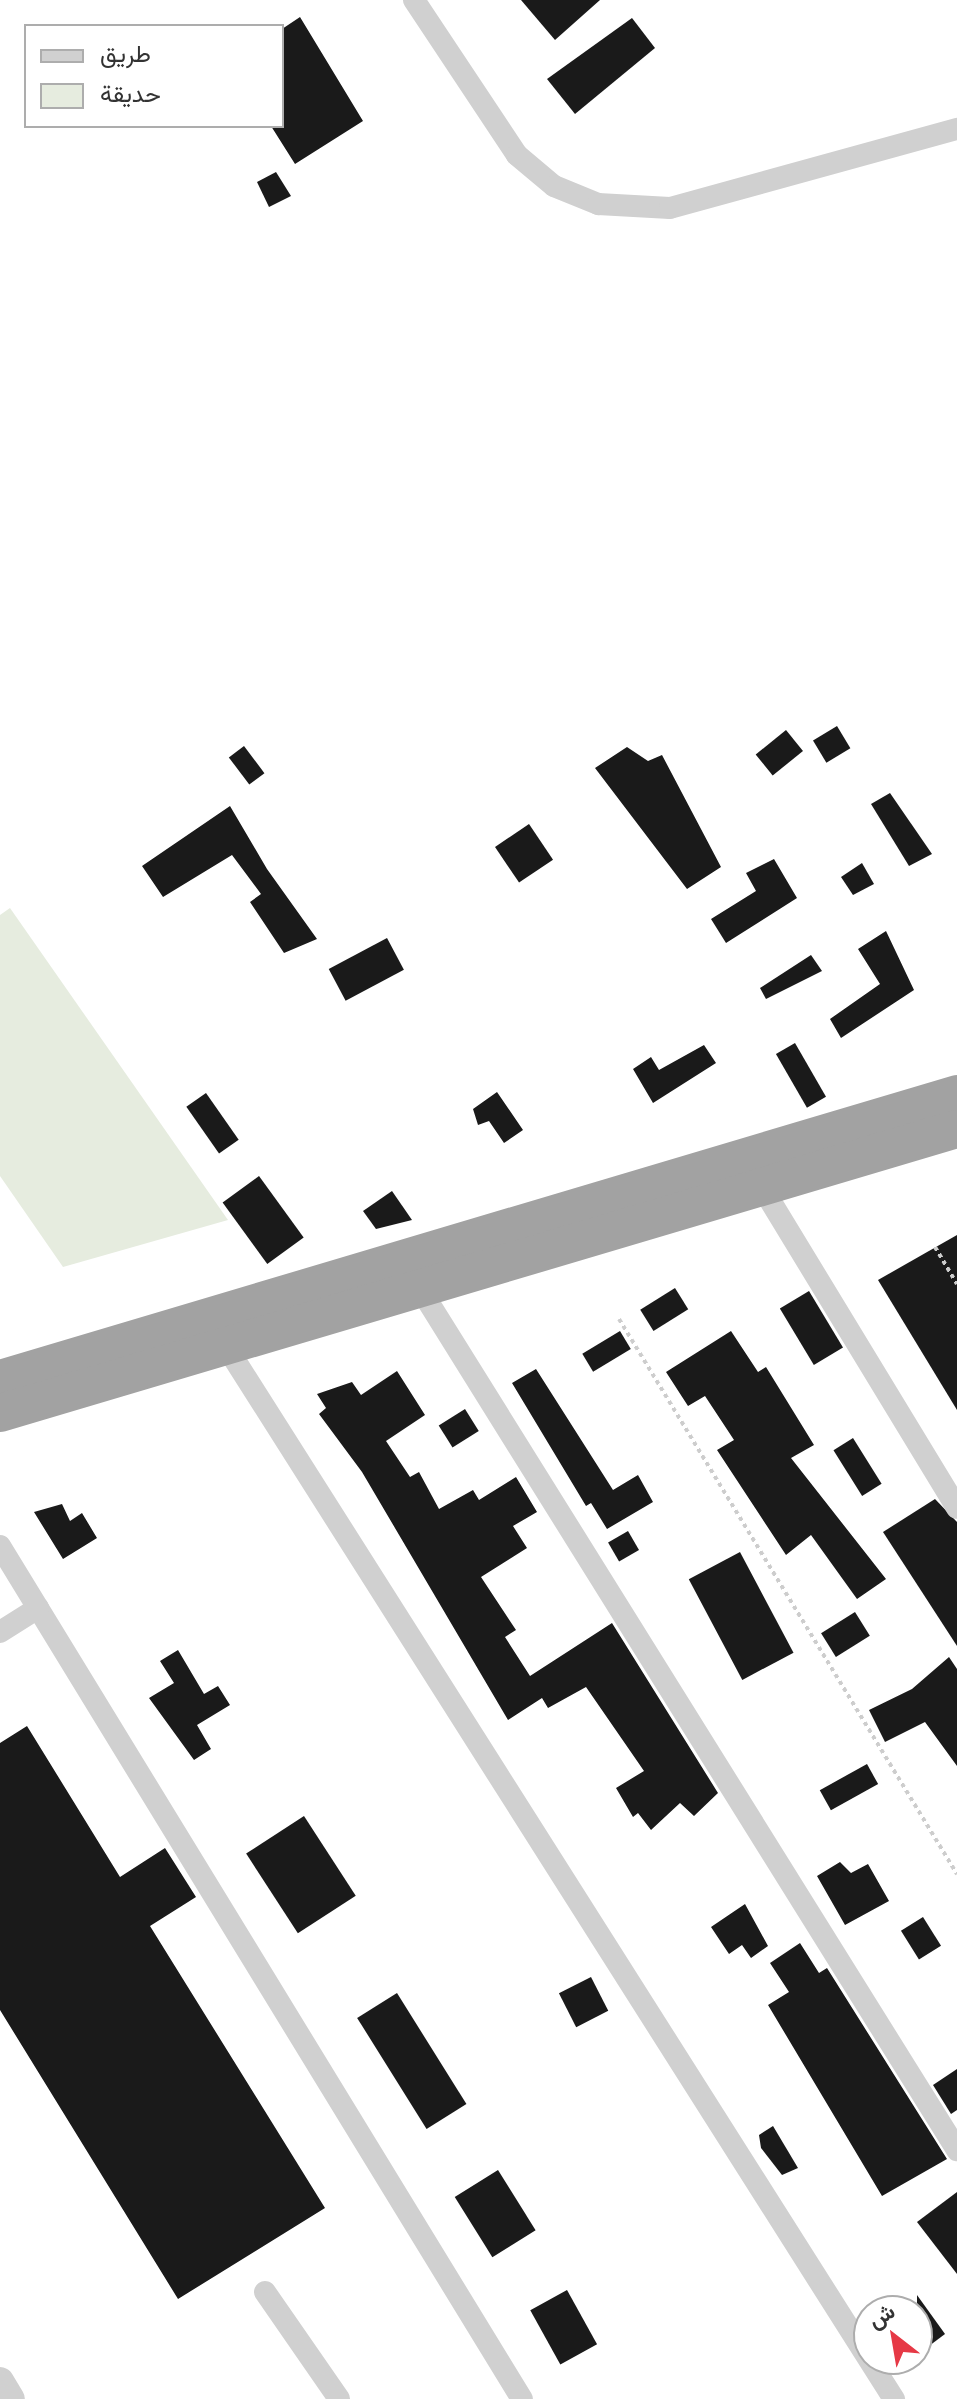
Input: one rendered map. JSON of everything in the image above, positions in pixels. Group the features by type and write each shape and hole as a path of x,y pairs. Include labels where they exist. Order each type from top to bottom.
{"highway":[{"path":"0,1379 957,1094"},
{"path":"0,1413 417,1284 957,1129"}],"street":[{"path":"414,0 517,155 554,186 598,204 670,208 957,129"},
{"path":"760,1184 957,1508"},
{"path":"417,1284 957,2150"},
{"path":"224,1343 894,2399"},
{"path":"0,1546 522,2399"},
{"path":"0,1632 38,1608"},
{"path":"265,2292 339,2399"},
{"path":"0,2381 11,2399"}],"path":[{"path":"935,1247 957,1284"},
{"path":"619,1319 957,1874"}],"green space":[{"path":"10,908 228,1220 63,1267 0,1176 0,915"}],"building":[{"path":"521,0 600,0 555,40"},
{"path":"300,17 363,121 295,164 272,128 284,128 284,28"},
{"path":"632,18 655,48 575,114 547,79"},
{"path":"276,172 291,196 269,207 257,182"},
{"path":"837,726 850,748 826,763 813,740"},
{"path":"786,730 803,751 773,776 756,755"},
{"path":"244,746 264,773 249,785 229,757"},
{"path":"627,747 648,761 662,755 721,867 687,889 595,768"},
{"path":"890,793 932,854 909,866 871,804"},
{"path":"230,806 267,869 317,939 284,953 250,902 261,894 232,855 163,897 142,866"},
{"path":"529,824 553,860 519,883 495,847"},
{"path":"774,859 797,898 726,943 711,919 756,891 746,873"},
{"path":"862,863 874,884 853,895 841,877"},
{"path":"886,931 914,990 841,1038 830,1019 880,984 858,949"},
{"path":"387,938 404,970 346,1001 329,969"},
{"path":"811,955 822,971 766,999 760,988"},
{"path":"795,1043 826,1097 807,1108 776,1054"},
{"path":"704,1045 716,1063 653,1103 633,1069 651,1057 659,1070"},
{"path":"497,1092 523,1130 504,1143 489,1121 478,1125 473,1109"},
{"path":"206,1093 239,1140 219,1153 186,1107"},
{"path":"259,1176 304,1237 267,1264 223,1202"},
{"path":"392,1191 412,1220 376,1229 363,1211"},
{"path":"957,1235 957,1410 878,1280"},
{"path":"675,1288 688,1309 653,1331 640,1310"},
{"path":"809,1291 843,1348 814,1365 780,1309"},
{"path":"620,1331 631,1349 593,1372 582,1354"},
{"path":"731,1331 758,1372 766,1367 814,1445 791,1458 886,1579 857,1599 811,1535 786,1555 717,1450 734,1440 705,1396 688,1406 666,1372"},
{"path":"536,1369 613,1490 638,1475 653,1502 607,1529 591,1503 586,1506 512,1383"},
{"path":"397,1371 425,1415 386,1441 410,1477 419,1472 439,1509 473,1490 479,1500 516,1477 537,1512 513,1526 527,1548 481,1577 516,1630 505,1637 530,1676 612,1623 718,1793 694,1816 680,1803 651,1830 638,1813 633,1817 616,1788 644,1771 586,1687 548,1708 542,1698 508,1720 362,1472 319,1414 326,1408 317,1394 352,1382 361,1395"},
{"path":"465,1409 479,1431 452,1447 439,1425"},
{"path":"853,1438 882,1484 862,1496 833,1450"},
{"path":"935,1499 957,1522 957,1646 883,1532"},
{"path":"62,1504 70,1521 82,1513 97,1538 63,1559 34,1512"},
{"path":"628,1531 639,1550 619,1562 608,1542"},
{"path":"740,1552 794,1653 742,1680 689,1579"},
{"path":"855,1612 870,1636 836,1657 821,1633"},
{"path":"178,1650 204,1694 218,1686 230,1705 197,1725 211,1749 194,1760 149,1698 174,1683 160,1661"},
{"path":"949,1657 957,1669 957,1766 925,1722 885,1742 869,1710 912,1689"},
{"path":"27,1726 120,1877 165,1848 196,1897 150,1926 325,2208 178,2299 0,2010 0,1743"},
{"path":"867,1764 878,1784 831,1810 820,1790"},
{"path":"304,1816 356,1896 298,1933 246,1854"},
{"path":"840,1862 851,1873 868,1864 889,1901 845,1925 817,1876"},
{"path":"745,1904 768,1946 751,1958 742,1945 729,1954 711,1927"},
{"path":"923,1917 941,1946 919,1960 901,1931"},
{"path":"800,1943 819,1973 827,1968 947,2159 882,2196 768,2005 789,1992 770,1963"},
{"path":"591,1977 608,2011 576,2027 559,1993"},
{"path":"397,1993 466,2104 427,2129 357,2018"},
{"path":"957,2069 957,2110 951,2114 933,2085"},
{"path":"773,2126 798,2168 782,2175 761,2148 759,2135"},
{"path":"498,2170 536,2230 492,2257 455,2197"},
{"path":"957,2192 957,2274 917,2222"},
{"path":"567,2290 597,2344 560,2365 530,2310"},
{"path":"933,2317 945,2334 933,2343"}]}
